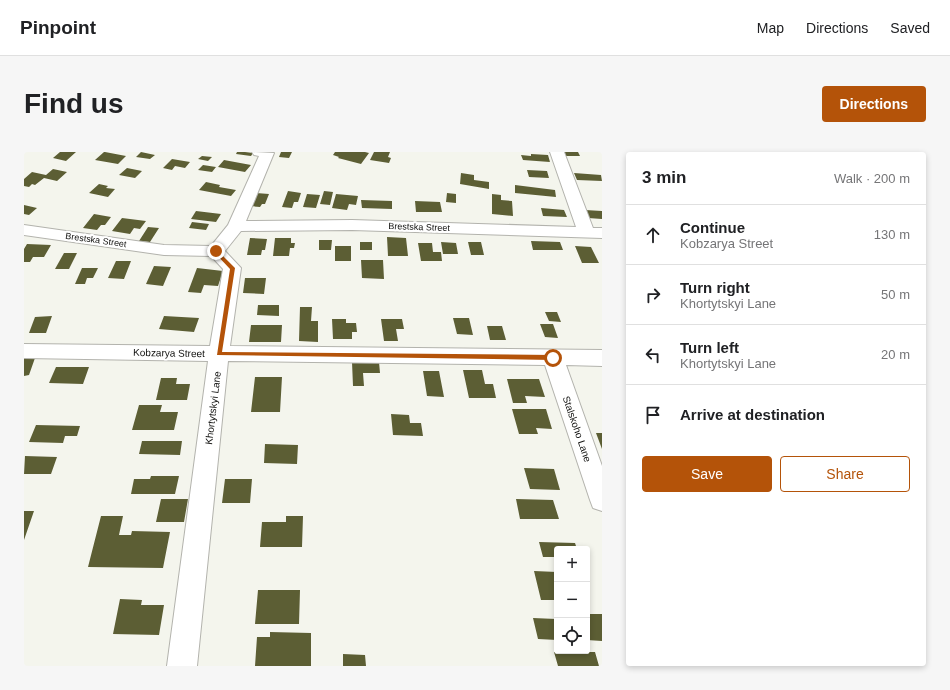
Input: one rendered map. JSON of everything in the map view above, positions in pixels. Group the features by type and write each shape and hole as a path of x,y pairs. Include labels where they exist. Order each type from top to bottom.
{"street":[{"path":"216,251 236,226 267,153 259,152"},
{"path":"557,152 594,232"},
{"name":"Brestska Street","path":"236,226 352,225 594,232"},
{"name":"Brestska Street","path":"24,230 164,250 216,251"},
{"name":"Khortytskyi Lane","path":"182,666 219,354 232,268 216,251"},
{"name":"Kobzarya Street","path":"24,351 602,358"},
{"name":"Stalskoho Lane","path":"553,358 602,500"}],"building":[{"path":"60,152 76,152 66,161 53,158"},
{"path":"104,152 126,156 118,164 95,160"},
{"path":"141,152 155,155 150,159 136,157"},
{"path":"237,152 253,153 251,156 236,154"},
{"path":"281,152 292,152 289,158 279,157"},
{"path":"335,152 369,153 361,164 338,158 339,157 333,155"},
{"path":"374,152 390,152 388,157 391,158 389,163 370,160"},
{"path":"564,152 578,152 580,156 566,156"},
{"path":"531,154 548,155 550,162 523,160 521,155 531,156"},
{"path":"202,156 212,157 208,161 198,159"},
{"path":"172,159 190,162 185,168 175,166 172,170 163,168"},
{"path":"224,160 251,165 245,172 218,167"},
{"path":"203,165 216,167 212,172 198,170"},
{"path":"127,168 142,171 135,178 119,175"},
{"path":"53,169 67,172 57,181 44,178 35,185 32,184 29,187 24,186 24,179 32,172 46,175"},
{"path":"527,170 547,171 549,178 529,177"},
{"path":"461,173 474,175 474,180 489,182 489,189 460,184"},
{"path":"574,173 601,175 602,181 577,180"},
{"path":"206,182 220,185 219,187 236,190 231,196 199,190"},
{"path":"99,184 108,186 106,188 115,189 108,197 89,193"},
{"path":"515,185 555,190 556,197 515,193"},
{"path":"288,191 301,193 298,202 294,202 292,208 282,207"},
{"path":"324,191 333,192 330,205 320,204"},
{"path":"256,193 269,194 265,204 262,204 260,207 250,206"},
{"path":"447,193 456,194 456,203 446,202"},
{"path":"307,194 320,195 316,208 303,207"},
{"path":"336,194 358,196 356,205 349,204 347,210 332,208"},
{"path":"492,194 501,195 501,200 512,201 513,216 492,214"},
{"path":"361,200 392,201 392,209 362,208"},
{"path":"415,201 440,202 442,212 416,212"},
{"path":"24,205 37,208 29,215 24,214"},
{"path":"541,208 564,210 567,217 543,216"},
{"path":"585,210 602,211 602,219 588,218"},
{"path":"196,211 221,214 216,222 191,219"},
{"path":"94,214 111,217 105,225 101,225 97,230 83,228"},
{"path":"122,218 146,221 140,229 134,228 130,234 112,231"},
{"path":"192,222 209,224 206,230 189,228"},
{"path":"148,227 159,228 150,242 139,241"},
{"path":"387,237 406,238 408,256 388,256"},
{"path":"250,238 267,239 265,250 262,250 261,255 247,255"},
{"path":"275,238 291,238 291,243 295,243 294,248 290,248 289,256 273,256"},
{"path":"319,240 332,240 331,250 319,250"},
{"path":"531,241 560,242 563,250 533,250"},
{"path":"360,242 372,242 372,250 360,250"},
{"path":"441,242 456,243 458,254 443,254"},
{"path":"468,242 481,242 484,255 471,255"},
{"path":"418,243 432,243 433,252 441,252 442,261 421,261"},
{"path":"27,244 51,245 44,257 33,257 30,262 24,262 24,249"},
{"path":"335,246 351,246 351,261 335,261"},
{"path":"575,246 591,247 599,263 582,263"},
{"path":"64,253 77,253 69,269 55,269"},
{"path":"361,260 383,260 384,279 362,278"},
{"path":"116,261 131,261 124,279 108,278"},
{"path":"154,266 171,267 163,286 146,284"},
{"path":"82,268 98,268 93,278 87,278 85,284 75,284"},
{"path":"197,268 223,271 218,286 204,285 201,293 188,292"},
{"path":"245,278 266,278 264,294 243,293"},
{"path":"258,305 279,305 279,316 257,315"},
{"path":"300,307 312,307 311,321 318,321 318,342 299,341"},
{"path":"545,312 557,312 561,322 549,321"},
{"path":"52,316 46,333 29,333 35,317"},
{"path":"164,316 199,318 194,332 159,329"},
{"path":"453,318 469,318 473,335 457,334"},
{"path":"332,319 346,319 346,323 356,323 357,332 352,332 352,339 333,339"},
{"path":"381,319 402,319 404,329 396,329 398,341 384,341"},
{"path":"540,324 553,324 558,338 545,337"},
{"path":"251,325 282,325 281,342 249,342"},
{"path":"487,326 502,326 506,340 490,340"},
{"path":"24,358 35,358 29,375 24,376"},
{"path":"352,362 379,362 380,373 363,373 364,386 353,386"},
{"path":"56,367 89,367 83,384 49,383"},
{"path":"463,370 482,370 485,384 493,384 496,398 469,398"},
{"path":"423,371 439,371 444,397 427,396"},
{"path":"255,377 282,377 280,412 251,412"},
{"path":"161,378 177,378 176,384 190,384 187,400 156,400"},
{"path":"507,379 539,379 545,397 525,396 527,403 513,403"},
{"path":"139,405 162,405 160,412 178,412 174,430 132,430"},
{"path":"512,409 546,409 552,429 536,428 538,434 519,434"},
{"path":"391,414 409,415 410,423 421,423 423,436 393,435"},
{"path":"36,425 80,426 77,436 65,436 63,443 29,442"},
{"path":"596,433 602,433 602,449"},
{"path":"142,441 182,441 180,455 139,454"},
{"path":"265,444 298,445 297,464 264,463"},
{"path":"25,456 57,457 51,474 24,474"},
{"path":"524,468 554,469 560,490 530,489"},
{"path":"151,476 179,476 175,494 131,494 134,479 150,479"},
{"path":"225,479 252,479 250,503 222,503"},
{"path":"161,499 188,499 184,522 156,522"},
{"path":"516,499 553,500 559,519 520,519"},
{"path":"24,511 34,511 24,540"},
{"path":"101,516 123,516 119,535 131,535 132,531 170,532 163,568 88,567"},
{"path":"286,516 303,516 302,547 260,547 262,522 286,522"},
{"path":"539,542 575,543 576,546 554,546 554,557 543,557"},
{"path":"534,571 554,572 554,600 541,600"},
{"path":"258,590 300,590 299,624 255,624"},
{"path":"120,599 142,600 141,605 164,605 159,635 113,634"},
{"path":"590,614 602,614 602,641 590,640"},
{"path":"533,618 554,619 554,640 538,639"},
{"path":"270,632 311,633 311,666 255,666 257,637 270,637"},
{"path":"590,652 595,652 599,666 558,666 555,654 590,654"},
{"path":"343,654 365,655 366,666 343,666"}],"route":[{"path":"216,251 232,268 219,354 553,358"}]}
